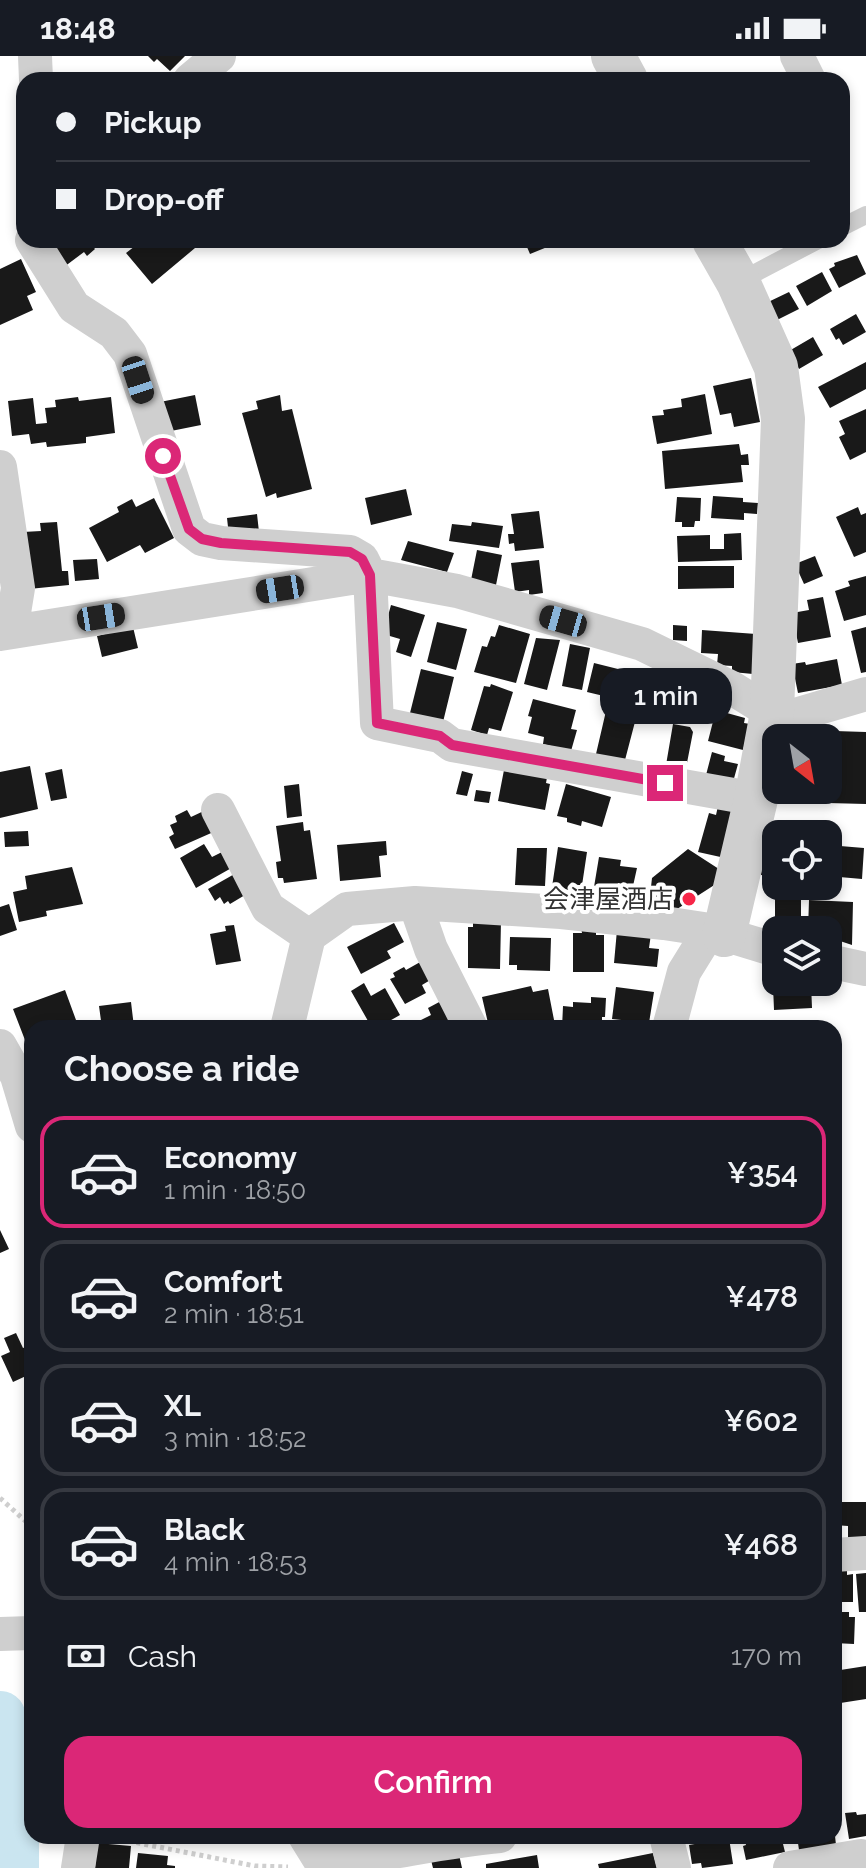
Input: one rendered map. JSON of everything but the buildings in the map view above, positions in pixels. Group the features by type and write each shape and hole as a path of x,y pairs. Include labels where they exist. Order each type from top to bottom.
{"street":[{"path":"200,72 219,56"},
{"path":"37,248 74,307 114,333 130,354 189,529 202,539 221,543 350,552 362,559 370,575 377,723 440,736 452,745 756,799"},
{"path":"671,1020 684,972 717,932 756,799 772,713 783,419 776,367 738,282 719,248"},
{"path":"0,467 18,588 6,633 370,575 457,591 642,644 732,688 772,713 795,715 866,694"},
{"path":"218,810 268,908 309,936"},
{"path":"415,903 431,949 467,1020"},
{"path":"289,1020 309,936 347,909 415,903 561,912 717,932 762,946"},
{"path":"842,964 866,969"},
{"path":"3,1059 17,1076 24,1099"},
{"path":"842,1554 866,1553"},
{"path":"78,1868 82,1844"},
{"path":"313,1849 367,1863 450,1844"},
{"path":"668,1844 674,1868"},
{"path":"790,1868 861,1856 864,1868"}],"lane":[{"path":"738,282 803,248"}],"path":[{"path":"0,1498 24,1520"},
{"path":"143,1844 255,1866 288,1867 313,1849"}],"waterway":[{"path":"0,1717 13,1813 13,1868"}],"place":[{"name":"会津屋酒店","path":"689,899"}],"route":[{"path":"163,456 189,529 202,539 350,552 362,559 370,575 377,723 440,736 452,745 665,783"}]}
